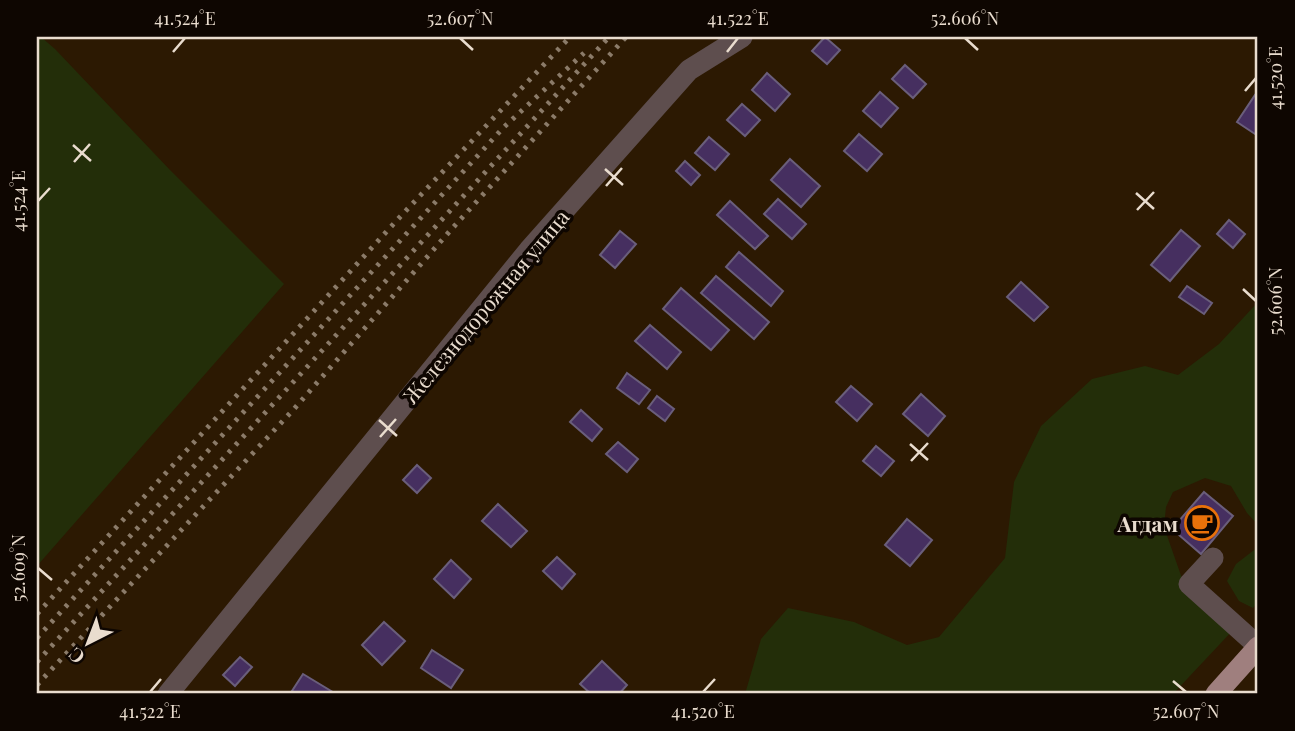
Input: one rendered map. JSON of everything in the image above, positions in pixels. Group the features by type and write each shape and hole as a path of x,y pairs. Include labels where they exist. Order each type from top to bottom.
{"main road":[{"path":"1216,694 1258,646"}],"street":[{"name":"Железнодорожная улица","path":"169,694 547,229 689,70 742,37"},
{"path":"1213,558 1189,584 1258,646"}],"green space":[{"path":"37,37 41,37 55,49 284,284 37,566"},
{"path":"1258,302 1258,525 1247,513 1231,486 1205,478 1173,492 1166,507 1164,527 1184,584 1234,629 1173,694 745,694 761,639 788,608 854,622 907,645 939,637 1005,558 1014,482 1041,426 1092,379 1145,366 1178,375 1219,344"},
{"path":"1258,547 1258,602 1253,608 1239,601 1227,581 1236,564"}],"building":[{"path":"825,37 840,50 827,64 812,51"},
{"path":"905,65 926,84 913,98 892,79"},
{"path":"767,73 790,94 775,111 752,90"},
{"path":"880,92 898,108 881,127 863,111"},
{"path":"1255,95 1258,97 1258,136 1237,122"},
{"path":"742,104 760,120 745,136 727,120"},
{"path":"859,134 882,154 867,171 844,151"},
{"path":"709,137 729,154 715,170 695,153"},
{"path":"790,159 820,186 801,207 771,180"},
{"path":"685,161 700,175 691,185 676,171"},
{"path":"778,199 806,224 792,239 764,214"},
{"path":"730,201 768,236 755,249 717,215"},
{"path":"1229,220 1245,234 1233,248 1217,234"},
{"path":"1181,230 1200,246 1170,281 1151,265"},
{"path":"620,231 636,244 615,268 600,255"},
{"path":"739,252 783,291 771,306 726,267"},
{"path":"716,276 769,322 754,339 701,293"},
{"path":"1021,282 1048,307 1034,321 1007,297"},
{"path":"1187,286 1212,303 1204,314 1179,297"},
{"path":"681,288 729,330 711,350 663,309"},
{"path":"650,325 681,352 667,369 635,341"},
{"path":"627,373 650,390 639,404 617,388"},
{"path":"851,386 872,404 857,421 836,402"},
{"path":"921,394 945,416 928,436 903,414"},
{"path":"657,396 674,409 665,421 648,408"},
{"path":"581,410 602,429 592,441 570,422"},
{"path":"618,442 638,459 627,472 606,454"},
{"path":"876,446 894,461 881,476 863,461"},
{"path":"417,465 431,478 417,493 403,480"},
{"name":"Агдам","path":"1204,492 1233,516 1201,554 1172,529"},
{"path":"498,504 527,531 511,547 482,521"},
{"path":"907,519 932,540 910,566 885,545"},
{"path":"557,557 575,574 562,589 543,571"},
{"path":"451,560 471,579 454,598 434,579"},
{"path":"384,622 405,641 382,665 362,645"},
{"path":"432,650 463,670 451,688 421,668"},
{"path":"240,657 252,667 235,686 223,675"},
{"path":"602,661 627,685 619,694 591,694 580,684"},
{"path":"303,674 336,694 297,694 292,691"}],"railway":[{"path":"37,614 399,218 570,37"},
{"path":"37,662 609,37"},
{"path":"37,685 294,409 449,232 626,37"},
{"path":"37,638 503,128 584,53"}],"place":[{"name":"Агдам","path":"1202,523"}]}
